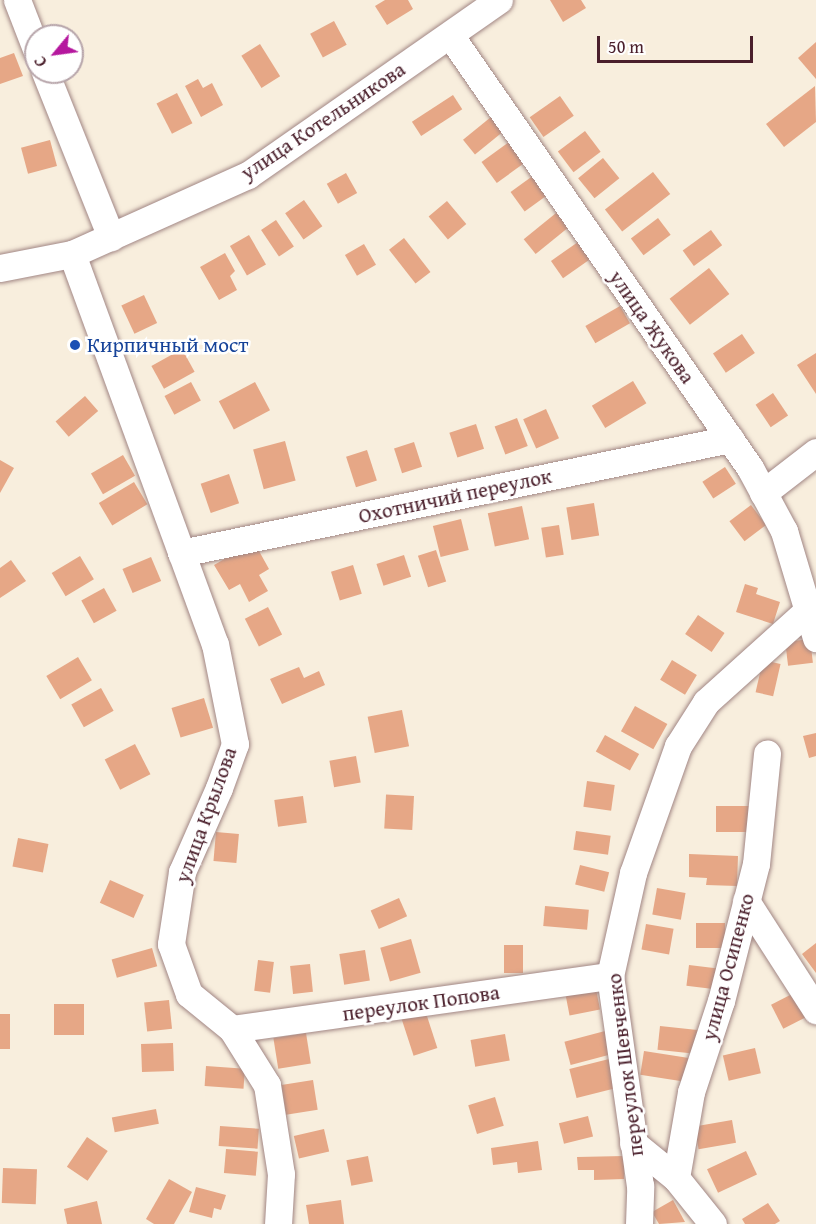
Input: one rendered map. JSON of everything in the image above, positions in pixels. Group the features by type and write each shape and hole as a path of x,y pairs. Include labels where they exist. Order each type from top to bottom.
{"street":[{"path":"17,0 26,24"},
{"name":"улица Котельникова","path":"9,267 72,254 248,175 500,0"},
{"name":"улица Жукова","path":"450,35 729,439 763,493 784,531 816,638"},
{"path":"50,84 111,237"},
{"name":"улица Крылова","path":"72,254 214,644 235,744 182,872 171,944 189,994 232,1029 267,1085 281,1174 278,1224"},
{"name":"Охотничий переулок","path":"181,553 729,439"},
{"path":"763,493 816,452"},
{"name":"переулок Шевченко","path":"639,1224 639,1186 610,976 633,873 678,746 706,702 808,610"},
{"name":"улица Осипенко","path":"676,1178 691,1092 721,1001 756,864 767,754"},
{"path":"746,901 813,998"},
{"name":"переулок Попова","path":"232,1029 610,976"},
{"path":"633,1143 676,1178 713,1224"}],"building":[{"path":"385,0 408,0 413,9 387,25 375,6"},
{"path":"550,0 581,0 586,8 563,22"},
{"path":"334,21 347,45 323,58 310,34"},
{"path":"816,42 816,79 798,58"},
{"path":"260,44 280,76 261,88 241,56"},
{"path":"14,53 23,76 0,84 0,58"},
{"path":"198,79 203,88 212,83 223,105 201,117 185,86"},
{"path":"815,86 816,122 784,147 766,124"},
{"path":"177,93 192,123 172,134 157,103"},
{"path":"453,95 462,109 421,136 412,122"},
{"path":"560,96 574,116 543,137 530,117"},
{"path":"491,117 503,132 475,154 463,140"},
{"path":"585,131 601,152 573,172 558,151"},
{"path":"50,140 57,166 28,174 21,148"},
{"path":"509,142 524,163 497,183 481,162"},
{"path":"603,158 619,178 594,198 578,178"},
{"path":"653,172 670,194 622,232 605,210"},
{"path":"346,173 357,193 338,204 327,184"},
{"path":"534,175 548,194 525,211 511,192"},
{"path":"304,200 322,226 304,239 285,213"},
{"path":"447,201 466,224 448,239 429,216"},
{"path":"561,209 573,224 536,254 524,239"},
{"path":"658,218 671,235 643,255 631,238"},
{"path":"276,220 294,247 279,257 261,230"},
{"path":"711,230 722,245 694,266 683,251"},
{"path":"249,235 266,264 247,275 230,246"},
{"path":"404,238 430,272 416,284 389,250"},
{"path":"578,242 590,259 563,278 551,261"},
{"path":"364,244 376,265 357,276 345,255"},
{"path":"225,253 235,271 230,276 237,290 219,300 200,267"},
{"path":"709,268 729,294 690,325 670,299"},
{"path":"144,295 157,323 134,334 121,306"},
{"path":"620,306 630,323 595,343 585,326"},
{"path":"742,334 755,353 726,373 713,354"},
{"path":"182,349 195,372 164,389 151,366"},
{"path":"816,353 816,394 797,365"},
{"path":"633,381 646,403 605,428 592,406"},
{"path":"191,382 201,401 174,415 165,396"},
{"path":"255,382 270,410 234,430 219,401"},
{"path":"773,393 788,415 771,427 756,405"},
{"path":"85,396 98,411 69,437 56,422"},
{"path":"546,409 559,438 536,448 523,419"},
{"path":"517,418 528,446 505,455 495,427"},
{"path":"476,424 484,449 457,457 449,433"},
{"path":"285,441 296,481 264,489 253,450"},
{"path":"414,442 422,467 402,473 394,448"},
{"path":"367,450 377,480 356,487 346,457"},
{"path":"123,455 135,476 103,494 91,474"},
{"path":"0,460 14,468 0,493"},
{"path":"725,467 736,484 713,498 702,482"},
{"path":"229,474 239,503 211,513 201,484"},
{"path":"134,482 147,504 112,525 99,503"},
{"path":"594,503 599,536 572,540 566,507"},
{"path":"751,505 766,525 744,541 729,521"},
{"path":"522,506 529,539 495,547 488,513"},
{"path":"461,519 469,550 441,557 433,526"},
{"path":"559,525 564,555 546,557 541,528"},
{"path":"254,542 269,569 259,575 268,591 249,602 240,584 229,590 214,565"},
{"path":"436,550 446,581 428,587 418,556"},
{"path":"404,555 411,577 384,586 376,564"},
{"path":"80,556 94,579 66,596 52,573"},
{"path":"151,557 161,581 133,593 122,569"},
{"path":"11,560 26,581 0,598 0,568"},
{"path":"353,565 362,594 340,600 331,572"},
{"path":"745,584 758,588 756,594 780,602 773,624 736,612"},
{"path":"104,588 117,611 94,623 81,601"},
{"path":"268,607 282,635 259,646 245,619"},
{"path":"698,615 725,633 712,652 685,634"},
{"path":"810,639 813,663 788,666 785,642"},
{"path":"78,657 92,680 60,699 46,676"},
{"path":"672,660 697,675 685,695 660,680"},
{"path":"763,660 781,664 773,696 756,692"},
{"path":"299,667 304,678 319,671 325,685 282,704 270,679"},
{"path":"101,688 114,711 84,727 71,704"},
{"path":"204,698 213,728 181,738 171,708"},
{"path":"635,706 667,724 653,749 621,731"},
{"path":"402,710 409,746 375,753 368,717"},
{"path":"816,733 816,756 809,758 803,736"},
{"path":"605,735 639,754 630,771 596,752"},
{"path":"135,744 150,774 120,790 105,759"},
{"path":"356,756 361,783 334,787 329,761"},
{"path":"587,781 615,785 611,811 583,807"},
{"path":"386,795 414,796 412,830 384,828"},
{"path":"303,796 307,823 278,827 274,800"},
{"path":"716,806 749,806 749,832 716,832"},
{"path":"576,831 611,836 608,855 573,850"},
{"path":"216,832 239,834 236,863 213,861"},
{"path":"18,838 48,844 43,872 12,866"},
{"path":"689,854 738,856 737,886 706,885 707,878 689,877"},
{"path":"580,865 609,872 604,892 575,884"},
{"path":"110,880 144,895 134,918 100,903"},
{"path":"657,888 686,893 681,920 652,915"},
{"path":"399,898 407,916 379,929 371,911"},
{"path":"545,906 589,910 587,930 543,926"},
{"path":"696,923 725,923 725,948 696,948"},
{"path":"646,924 674,929 669,954 641,950"},
{"path":"411,939 421,973 390,981 380,948"},
{"path":"816,943 816,973 802,954"},
{"path":"504,945 523,945 523,973 504,973"},
{"path":"152,948 157,966 117,978 112,960"},
{"path":"365,950 370,981 344,985 339,954"},
{"path":"258,960 274,962 270,993 254,991"},
{"path":"310,964 313,992 293,994 290,966"},
{"path":"689,965 720,969 717,990 686,986"},
{"path":"596,989 600,1010 570,1016 566,995"},
{"path":"796,992 808,1016 783,1029 771,1005"},
{"path":"169,1000 172,1029 147,1031 144,1003"},
{"path":"54,1004 84,1004 84,1035 54,1035"},
{"path":"425,1010 437,1048 414,1056 401,1018"},
{"path":"0,1014 10,1014 10,1049 0,1049"},
{"path":"660,1026 700,1030 697,1054 657,1050"},
{"path":"605,1031 611,1054 571,1065 564,1042"},
{"path":"306,1033 311,1064 278,1069 273,1038"},
{"path":"505,1034 510,1061 475,1067 471,1040"},
{"path":"173,1043 174,1071 142,1072 141,1044"},
{"path":"755,1048 761,1073 729,1081 723,1055"},
{"path":"644,1051 690,1058 687,1082 640,1075"},
{"path":"613,1058 620,1087 577,1098 569,1069"},
{"path":"206,1066 245,1069 244,1089 205,1086"},
{"path":"313,1080 318,1110 286,1115 281,1085"},
{"path":"495,1097 504,1126 477,1134 468,1105"},
{"path":"156,1109 159,1124 115,1132 112,1118"},
{"path":"588,1116 593,1136 564,1144 559,1123"},
{"path":"732,1120 736,1143 699,1149 695,1127"},
{"path":"220,1126 259,1129 258,1149 219,1146"},
{"path":"324,1129 329,1151 299,1158 294,1136"},
{"path":"87,1137 108,1151 88,1181 67,1167"},
{"path":"538,1141 542,1170 518,1173 517,1162 493,1165 491,1148"},
{"path":"226,1149 258,1152 256,1176 224,1173"},
{"path":"746,1151 757,1175 718,1193 707,1169"},
{"path":"368,1156 373,1182 351,1186 346,1160"},
{"path":"624,1156 624,1179 594,1180 594,1170 578,1170 577,1157"},
{"path":"3,1168 37,1169 36,1204 2,1203"},
{"path":"169,1179 192,1192 174,1224 154,1224 146,1219"},
{"path":"196,1187 226,1195 221,1210 214,1208 212,1218 189,1212"},
{"path":"341,1200 344,1224 309,1224 306,1205"},
{"path":"673,1200 685,1222 659,1224 652,1212"},
{"path":"97,1201 102,1224 67,1224 64,1209"},
{"path":"768,1203 780,1221 775,1224 745,1224 742,1219"}],"place":[{"name":"Кирпичный мост","path":"75,345"}]}
